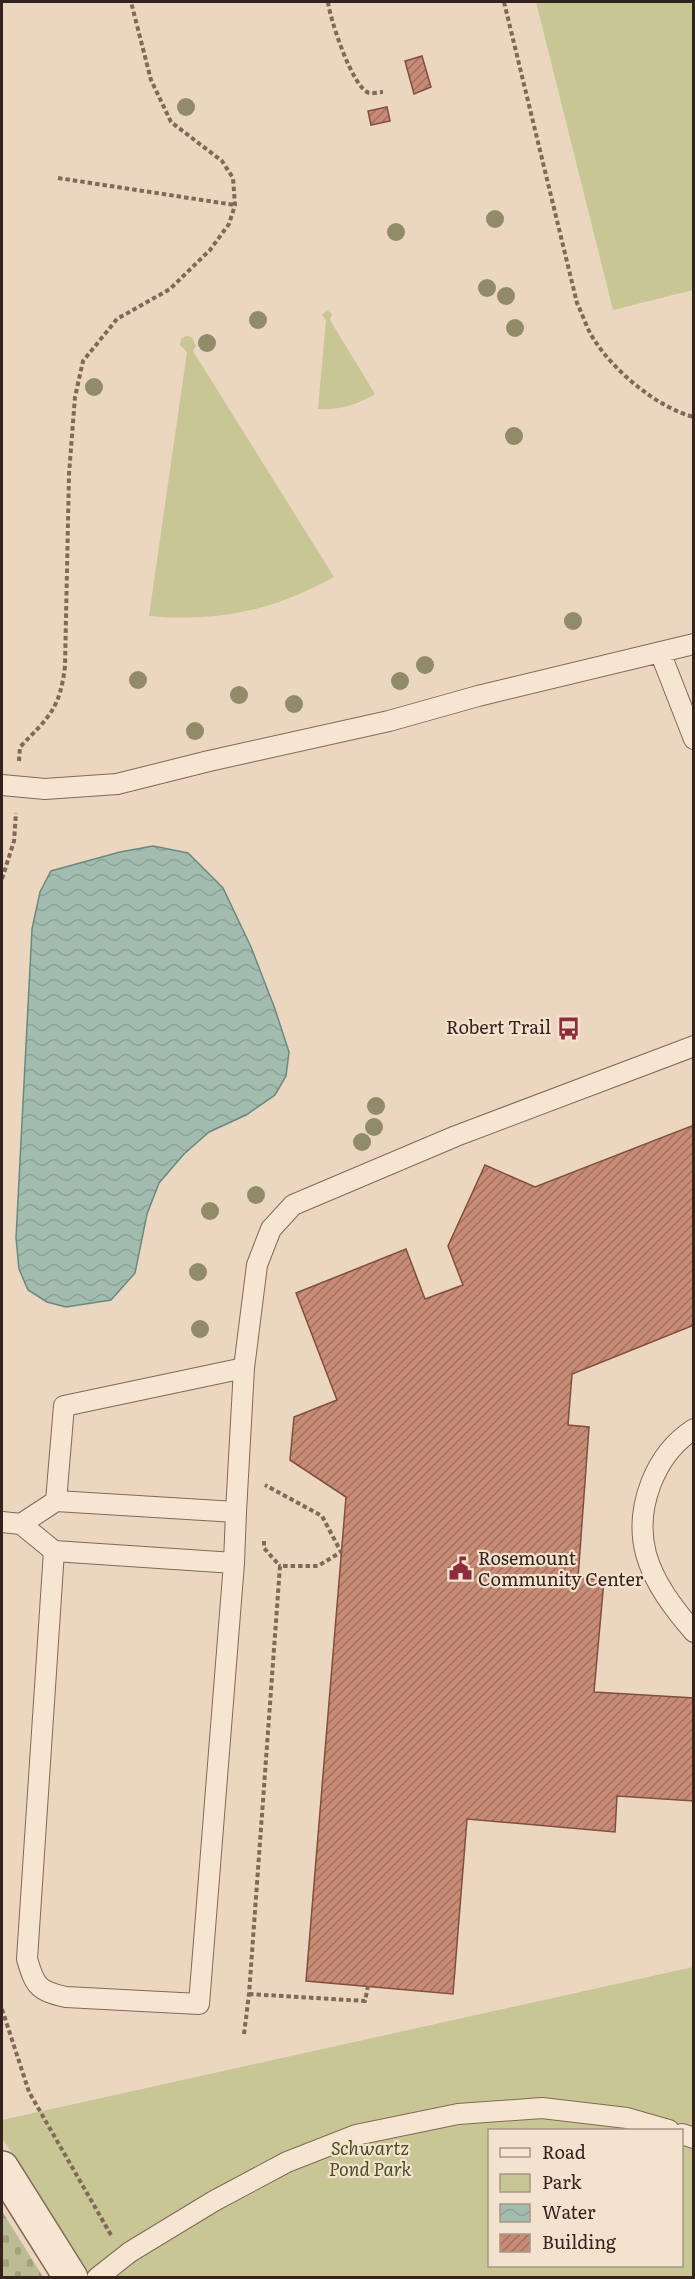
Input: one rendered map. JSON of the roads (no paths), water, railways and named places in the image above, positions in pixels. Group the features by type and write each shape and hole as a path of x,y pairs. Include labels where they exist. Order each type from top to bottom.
{"street":[{"path":"2,2168 71,2277"}],"lane":[{"path":"9,785 45,789 117,784 209,760 389,721 478,696 693,644"},
{"path":"660,652 693,739"},
{"path":"54,1551 27,1959 33,1980 46,1992 76,1998 199,2004 234,1563 243,1368 257,1265 271,1229 293,1205 456,1136 693,1046"},
{"path":"56,1502 64,1406 243,1368"},
{"path":"693,1429 663,1458 650,1485 642,1525 646,1554 659,1584 674,1610 693,1632"},
{"path":"11,1523 56,1502 236,1512"},
{"path":"11,1523 54,1551 234,1563"},
{"path":"97,2277 123,2257 214,2201 287,2162 356,2134 458,2114 542,2108 627,2118 666,2129"}],"water":[{"path":"153,846 188,853 223,888 251,947 275,1009 289,1052 286,1076 275,1095 246,1115 209,1132 184,1154 159,1183 147,1214 135,1273 111,1300 66,1307 47,1302 28,1290 19,1269 16,1238 32,929 40,892 51,871 120,852"}],"place":[{"name":"Robert Trail","path":"569,1028"},
{"name":"Rosemount Community Center","path":"460,1569"}],"park label":[{"name":"Schwartz Pond Park","path":"370,2159"}]}
